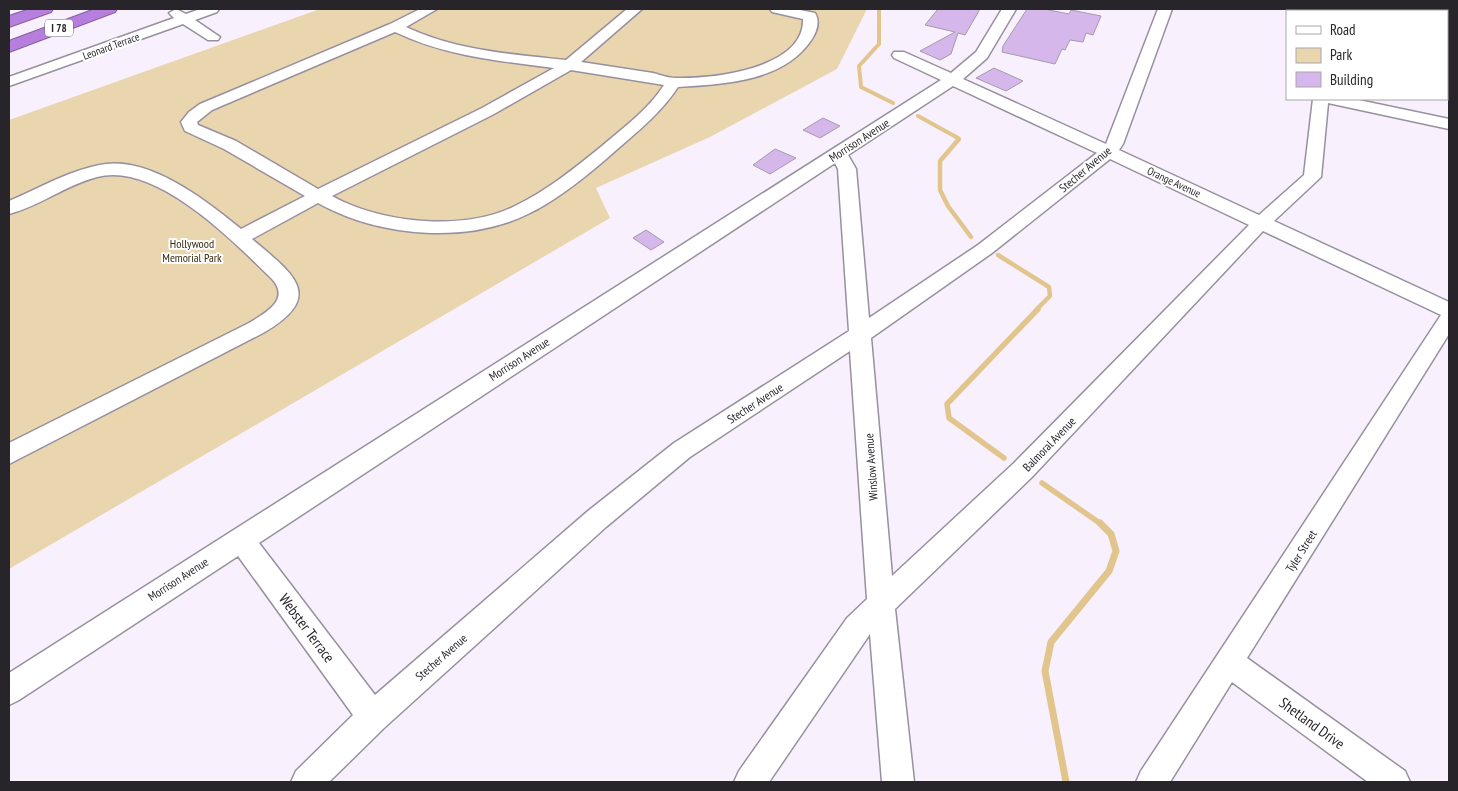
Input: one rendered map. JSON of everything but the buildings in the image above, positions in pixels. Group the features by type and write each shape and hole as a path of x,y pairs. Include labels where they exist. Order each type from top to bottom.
{"highway":[{"path":"9,11 15,9"},
{"name":"I 78","path":"9,22 44,9"},
{"name":"I 78","path":"9,35 79,9"},
{"name":"I 78","path":"9,47 109,9"}],"street":[{"path":"171,9 213,37"},
{"name":"Leonard Terrace","path":"9,82 44,63 212,9"},
{"path":"430,9 395,26 206,107 189,122 192,128 230,145 346,211 412,226 444,227 478,224 519,212 589,165 661,103 673,83"},
{"path":"241,237 318,196 488,111 569,65 634,9"},
{"path":"395,26 447,48 481,56 569,65 655,78 673,83 727,78 772,66 791,54 803,42 811,28 814,13 777,9"},
{"name":"Morrison Avenue","path":"9,690 240,538 952,80 982,55 1008,9"},
{"name":"Stecher Avenue","path":"307,782 373,717 598,520 682,450 861,334 985,249 1110,152 1115,144 1165,9"},
{"name":"Orange Avenue","path":"899,55 1449,310"},
{"name":"Balmoral Avenue","path":"750,782 857,627 1024,470 1261,223 1312,177 1321,100"},
{"path":"1338,100 1449,124"},
{"name":"Winslow Avenue","path":"838,154 847,168 881,605 898,782"},
{"path":"9,208 88,173 120,169 154,180 200,206 241,237 290,287 289,301 282,310 256,328 9,454"},
{"name":"Tyler Street","path":"1152,782 1230,663 1449,318"},
{"name":"Webster Terrace","path":"240,538 373,717"},
{"name":"Shetland Drive","path":"1230,663 1394,782"}],"green space":[{"name":"Hollywood Memorial Park","path":"320,9 867,9 837,69 710,137 596,188 610,218 9,569 9,120"}],"waterway":[{"path":"879,9 879,44 859,66 861,87 893,103"},
{"path":"918,116 958,138"},
{"path":"956,137 959,139 940,161 940,190 948,206 971,237"},
{"path":"998,255 1049,287 1050,296 1036,310"},
{"path":"1004,458 949,418 947,404 1038,309"},
{"path":"1042,483 1101,524"},
{"path":"1066,782 1045,671 1051,642 1109,571 1116,551 1111,534 1101,524"}]}
